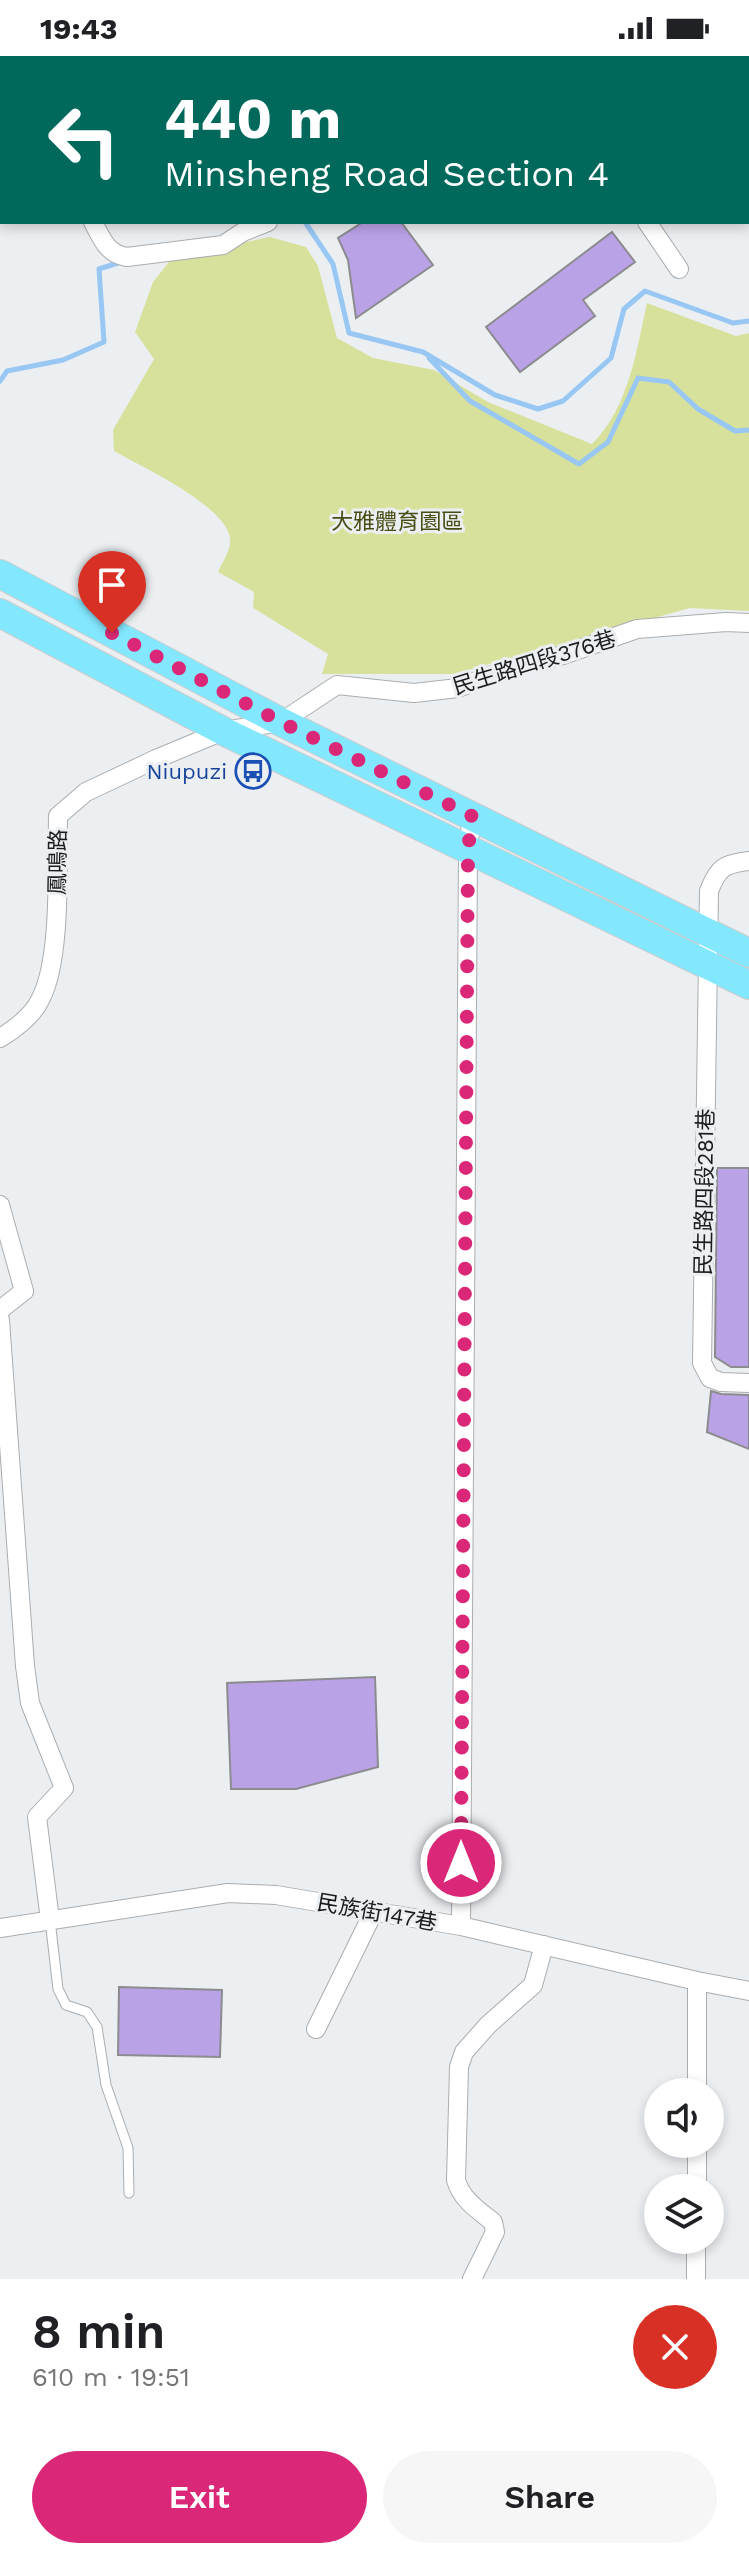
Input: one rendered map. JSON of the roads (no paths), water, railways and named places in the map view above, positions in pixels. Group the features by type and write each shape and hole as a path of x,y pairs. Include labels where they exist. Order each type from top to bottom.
{"main road":[{"path":"0,574 281,722 749,953"},
{"path":"0,613 223,731 749,985"}],"street":[{"path":"94,224 106,246 115,255 127,257 223,245 263,224"},
{"path":"648,224 679,269"},
{"name":"民生路四段376巷","path":"281,722 337,685 414,693 458,688 511,668 563,655 637,629 749,623"},
{"name":"鳳鳴路","path":"0,1038 40,1001 51,966 57,902 58,816 86,792 156,759 223,731 281,722"},
{"path":"461,1926 468,850 472,816"},
{"path":"707,964 709,891 717,872 731,863 749,861"},
{"name":"民生路四段281巷","path":"707,964 702,1363 710,1378 721,1382 749,1383"},
{"path":"0,1205 24,1291 0,1310"},
{"path":"0,1320 30,1703 64,1788 37,1817 50,1920"},
{"name":"民族街147巷","path":"0,1928 228,1893 276,1895 461,1926 749,1991"},
{"path":"316,2029 374,1911"},
{"path":"472,2279 495,2232 493,2222 471,2205 458,2189 456,2180 459,2067 464,2052 488,2025 533,1985 544,1945"},
{"path":"697,1981 697,2078"},
{"path":"696,2254 696,2279"}],"lane":[{"path":"50,1920 58,1989 66,2005 87,2012 97,2027 106,2085 128,2148 129,2193"}],"waterway":[{"path":"306,224 333,264 349,333 423,352 495,395 538,409 563,401 611,358 624,309 645,291 733,323 749,321"},
{"path":"0,381 7,371 63,360 104,342 99,269 121,262"},
{"path":"429,358 470,401 579,464 608,442 638,378 669,382 698,409 735,431 749,430"}],"place":[{"name":"Niupuzi","path":"253,771"}],"park label":[{"name":"大雅體育園區","path":"397,521"}]}
